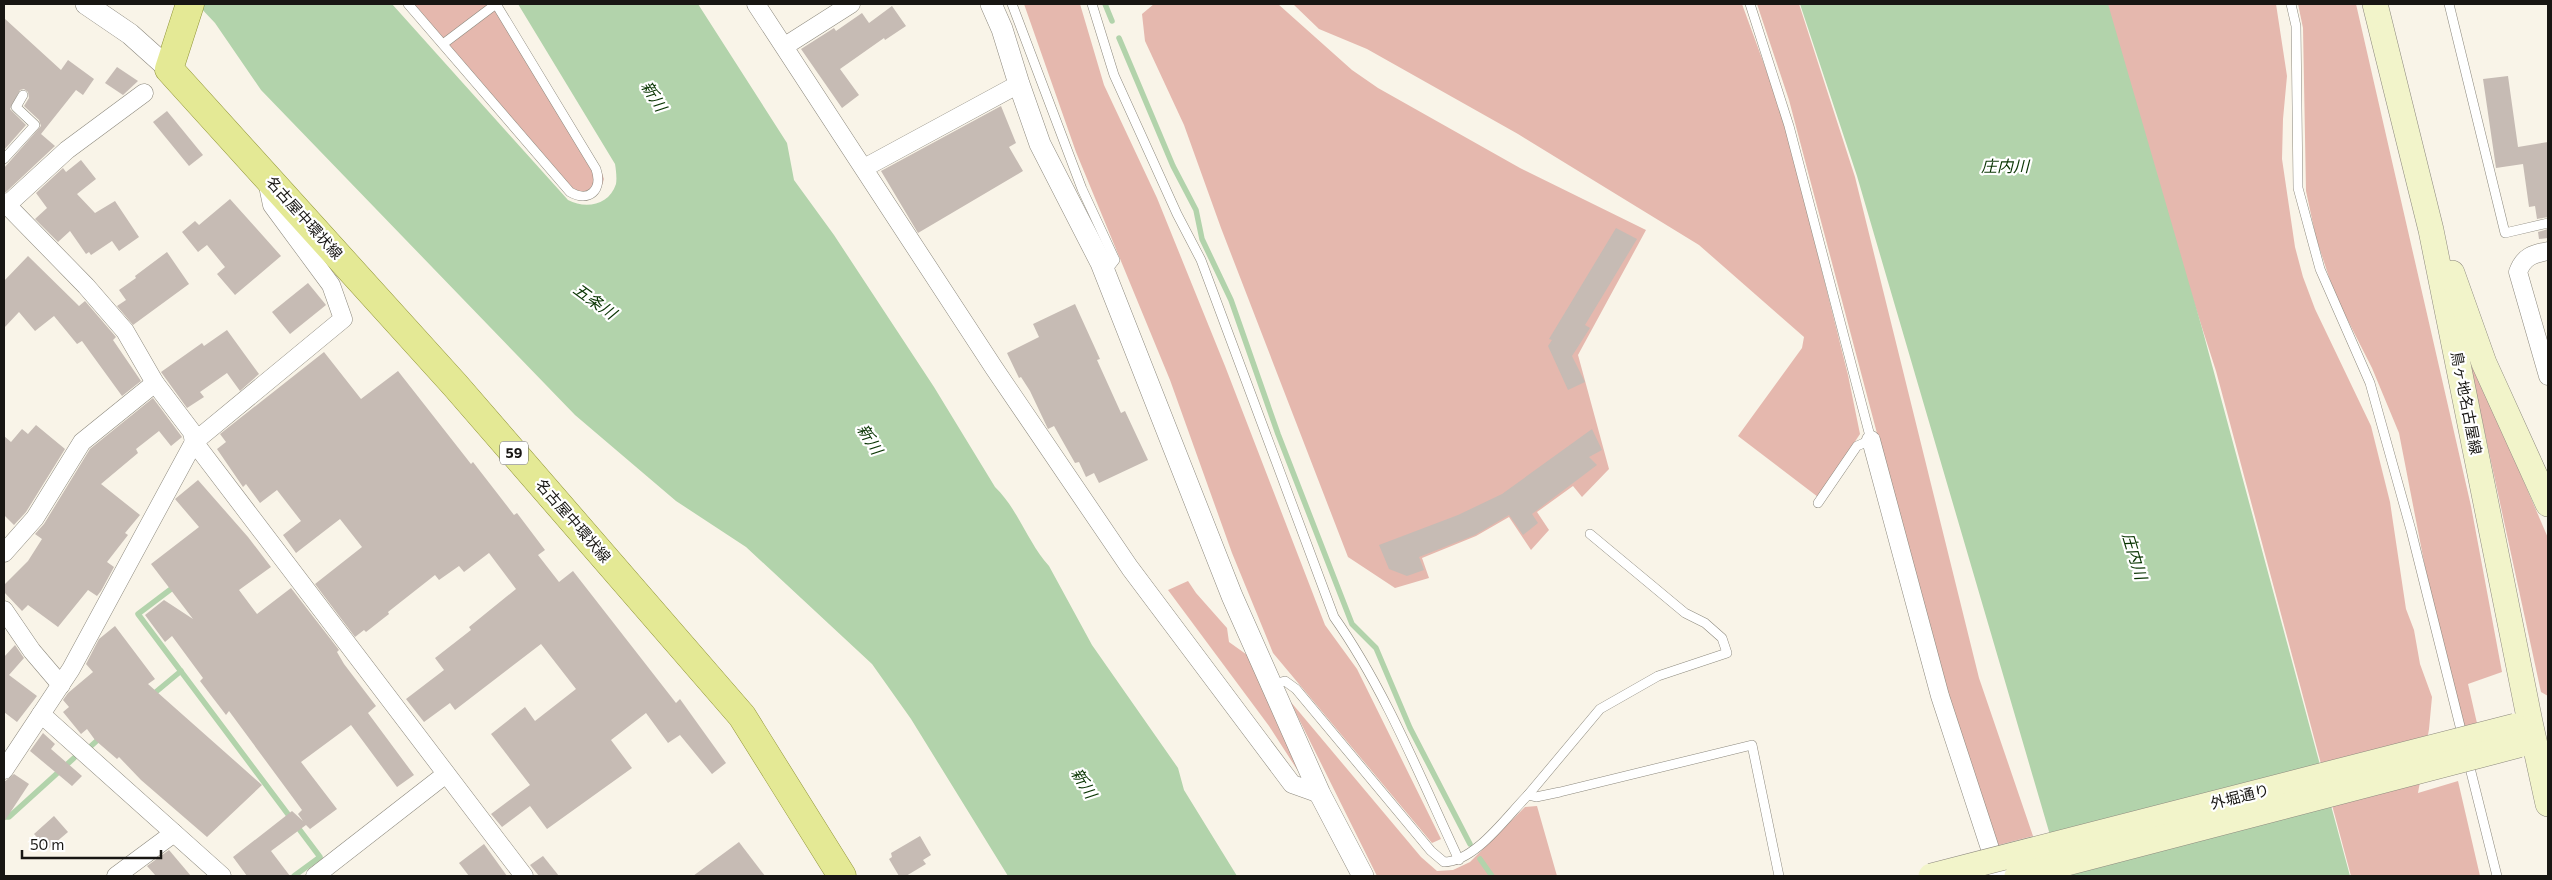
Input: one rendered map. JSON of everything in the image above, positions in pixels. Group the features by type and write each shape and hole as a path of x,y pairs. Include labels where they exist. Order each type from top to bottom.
{"main road":[{"path":"172,59 190,4"},
{"name":"鳥ヶ地名古屋線","path":"2375,4 2431,230 2548,804"},
{"name":"名古屋中環状線","path":"172,59 265,175 455,385 742,716 842,876"},
{"path":"2431,230 2451,268 2484,363 2548,504"},
{"name":"外堀通り","path":"1931,876 2532,732"},
{"name":"外堀通り","path":"2017,876 2532,732"}],"street":[{"path":"86,4 130,34 172,59"},
{"path":"756,4 994,368 1130,568 1292,784 1320,794"},
{"path":"785,46 851,4"},
{"path":"991,4 1002,29 1040,144 1105,274 1232,596 1270,686 1320,794 1363,876"},
{"path":"864,168 1019,84"},
{"path":"144,93 67,150 5,204 86,286 125,332 155,384 192,432 194,442 524,876"},
{"path":"4,770 60,685 194,442 343,319 330,285 272,205 265,175"},
{"path":"2548,251 2530,255 2522,261 2518,272 2548,376"},
{"path":"4,553 35,518 82,442 155,384"},
{"path":"1871,440 1940,696 1999,876"},
{"path":"4,610 32,651 60,685"},
{"path":"41,714 222,876"},
{"path":"315,876 446,774"},
{"path":"116,876 174,833"}],"lane":[{"path":"408,4 570,192 579,197 593,192 600,179 596,169 496,4 443,44"},
{"path":"1012,4 1082,189 1115,260 1105,274"},
{"path":"1092,4 1114,75 1177,214 1202,260 1334,617 1352,642 1373,679 1460,860"},
{"path":"1750,4 1789,126 1871,440 1857,446 1818,503"},
{"path":"2290,4 2296,26 2298,188 2320,269 2370,383 2414,540 2497,876"},
{"path":"2449,4 2505,233 2548,223"},
{"path":"4,159 35,125 16,107 22,95"},
{"path":"1270,686 1285,681 1296,690 1437,858 1444,862 1460,860 1480,846 1528,795 1600,709 1658,676 1727,653 1722,638 1705,623 1685,613 1590,534"},
{"path":"1528,795 1536,797 1560,792 1752,745 1779,876"}],"shaded area":[{"path":"403,4 500,4 600,168 604,179 595,196 590,199 580,200 567,195"},
{"path":"1024,4 1080,4 1104,85 1157,198 1225,366 1325,625 1357,669 1441,839 1432,843 1273,653 1232,553 1170,380 1076,152"},
{"path":"1154,4 1278,4 1352,70 1378,88 1520,168 1646,230 1578,355 1609,469 1582,497 1573,486 1537,512 1549,530 1531,550 1509,517 1476,536 1422,558 1429,578 1395,588 1348,557 1221,228 1184,125 1145,41 1142,14"},
{"path":"1293,4 1742,4 1783,116 1848,375 1860,434 1818,497 1738,436 1802,348 1804,337 1699,245 1518,134 1367,49 1319,29"},
{"path":"1757,4 1799,4 1855,177 1979,678 2033,836 1995,846 1945,691 1789,100"},
{"path":"2103,4 2276,4 2287,76 2282,159 2295,247 2303,277 2315,309 2371,426 2390,502 2406,609 2414,630 2420,664 2432,697 2429,729 2418,793 2458,781 2480,876 2351,876 2216,371 2137,125"},
{"path":"2298,4 2356,4 2471,506 2502,672 2468,684 2482,745 2471,747 2446,675 2399,433 2372,368 2335,295 2316,238 2306,191 2303,28"},
{"path":"2466,346 2548,538 2548,696 2541,692"},
{"path":"1188,581 1196,593 1227,628 1229,642 1250,657 1298,771 1269,726 1168,590"},
{"path":"1290,701 1421,857 1437,871 1453,870 1470,862 1525,807 1537,806 1557,876 1377,876"}],"water":[{"path":"197,4 392,4 568,200 589,205 602,201 613,191 616,184 615,164 518,4 698,4 787,143 794,180 834,235 934,387 995,487 1010,505 1035,547 1049,566 1092,645 1178,768 1184,790 1237,876 1008,876 911,719 872,664 746,547 676,501 575,415 261,90 215,23"},
{"name":"庄内川","path":"1800,4 2108,4 2202,328 2350,876 2062,876 1857,176"}],"building":[{"path":"892,6 906,26 885,40 884,38 840,69 859,95 842,108 801,49 834,28 836,31 862,13 869,23"},
{"path":"4,18 61,70 68,60 94,79 83,95 76,90 41,134 55,146 6,192 4,192 4,168 41,126 39,120 24,106 29,98 28,92 24,89 20,90 10,109 26,125 4,150"},
{"path":"117,67 138,81 123,95 105,83"},
{"path":"2508,76 2518,147 2548,142 2548,217 2537,219 2535,206 2529,207 2523,164 2496,168 2483,79"},
{"path":"1001,106 1016,143 1009,147 1023,171 918,233 881,171"},
{"path":"167,111 203,155 189,166 153,122"},
{"path":"81,160 96,179 77,194 95,213 115,201 139,237 119,251 112,241 91,255 89,252 86,254 70,231 58,242 35,219 47,208 36,193 63,168 66,172"},
{"path":"230,199 281,256 235,295 217,274 225,267 207,245 198,252 182,232 195,221 199,225"},
{"path":"1616,228 1637,239 1585,325 1590,328 1572,356 1585,382 1568,390 1548,346 1552,340 1549,339"},
{"path":"2548,229 2548,238 2539,239 2538,232"},
{"path":"167,252 189,284 133,325 117,306 126,300 119,290"},
{"path":"28,256 79,306 85,301 116,337 113,340 141,381 122,396 82,341 77,344 54,316 35,331 19,312 4,328 4,281"},
{"path":"308,283 326,305 290,334 272,312"},
{"path":"1075,304 1100,359 1097,360 1121,413 1125,411 1148,460 1099,483 1094,473 1086,477 1079,462 1075,463 1054,426 1048,429 1030,391 1021,377 1019,378 1007,353 1039,337 1033,324"},
{"path":"227,330 259,374 240,391 227,373 200,392 204,397 187,408 161,372 202,343 204,346"},
{"path":"324,352 361,399 398,371 471,464 473,462 514,515 517,513 545,550 538,555 559,582 573,571 676,703 680,699 726,763 712,774 680,735 668,743 646,713 611,740 632,768 547,829 530,806 502,827 491,814 530,785 491,734 525,707 535,721 576,689 541,644 455,710 450,703 424,722 406,699 444,670 435,658 471,630 469,627 516,589 489,553 464,572 459,566 439,580 435,575 366,632 364,630 355,637 315,584 362,547 340,519 296,553 283,535 301,521 277,490 260,503 246,484 243,487 217,449 226,442 220,434"},
{"path":"153,398 182,437 171,446 159,431 136,449 138,453 101,484 140,515 125,533 128,535 107,562 114,567 101,591 97,596 88,590 58,627 28,605 22,611 4,592 4,585 28,561 42,539 35,534 44,524 90,449"},
{"path":"36,425 65,449 26,512 14,525 4,515 4,436 11,442 22,429 28,434"},
{"path":"1592,429 1602,450 1589,457 1597,465 1532,514 1538,523 1523,535 1509,515 1475,535 1419,557 1424,570 1407,576 1389,569 1379,545 1458,515 1502,494"},
{"path":"198,480 248,537 271,567 239,590 257,614 291,588 339,650 337,652 344,664 376,706 368,713 414,775 397,787 351,725 301,762 337,809 310,829 306,825 271,851 290,876 247,876 233,857 292,811 303,821 298,814 302,810 229,711 226,715 200,681 203,678 172,636 165,642 145,615 164,600 193,619 151,564 199,527 175,499"},
{"path":"115,626 155,679 148,684 262,785 207,837 141,780 119,757 117,759 95,740 87,729 81,734 63,712 69,707 63,700 68,693 93,672 86,664 99,639"},
{"path":"15,645 24,658 9,675 37,696 17,722 4,712 4,657"},
{"path":"43,733 55,744 51,749 82,776 72,786 30,751"},
{"path":"14,774 29,784 4,822 4,782"},
{"path":"54,816 68,832 48,849 34,834"},
{"path":"920,836 931,855 923,860 926,864 906,876 899,876 889,859 892,857 891,853"},
{"path":"739,842 765,876 693,876"},
{"path":"484,844 507,876 469,876 459,863"},
{"path":"169,850 191,876 156,876 147,866"},
{"path":"543,856 559,876 539,876 530,865"}],"waterway":[{"path":"1105,4 1112,21"},
{"path":"1119,38 1173,166 1196,210 1202,239 1231,300 1278,434 1352,624 1376,648 1410,728 1470,844"},
{"path":"175,586 138,614 320,857 294,876"},
{"path":"151,696 181,671"},
{"path":"91,746 101,737"},
{"path":"4,817 9,817 74,758"},
{"path":"1480,859 1492,876"}],"water label":[{"name":"新川","path":"654,96"},
{"name":"五条川","path":"595,301"},
{"name":"新川","path":"870,439"},
{"name":"新川","path":"1084,783"}]}
